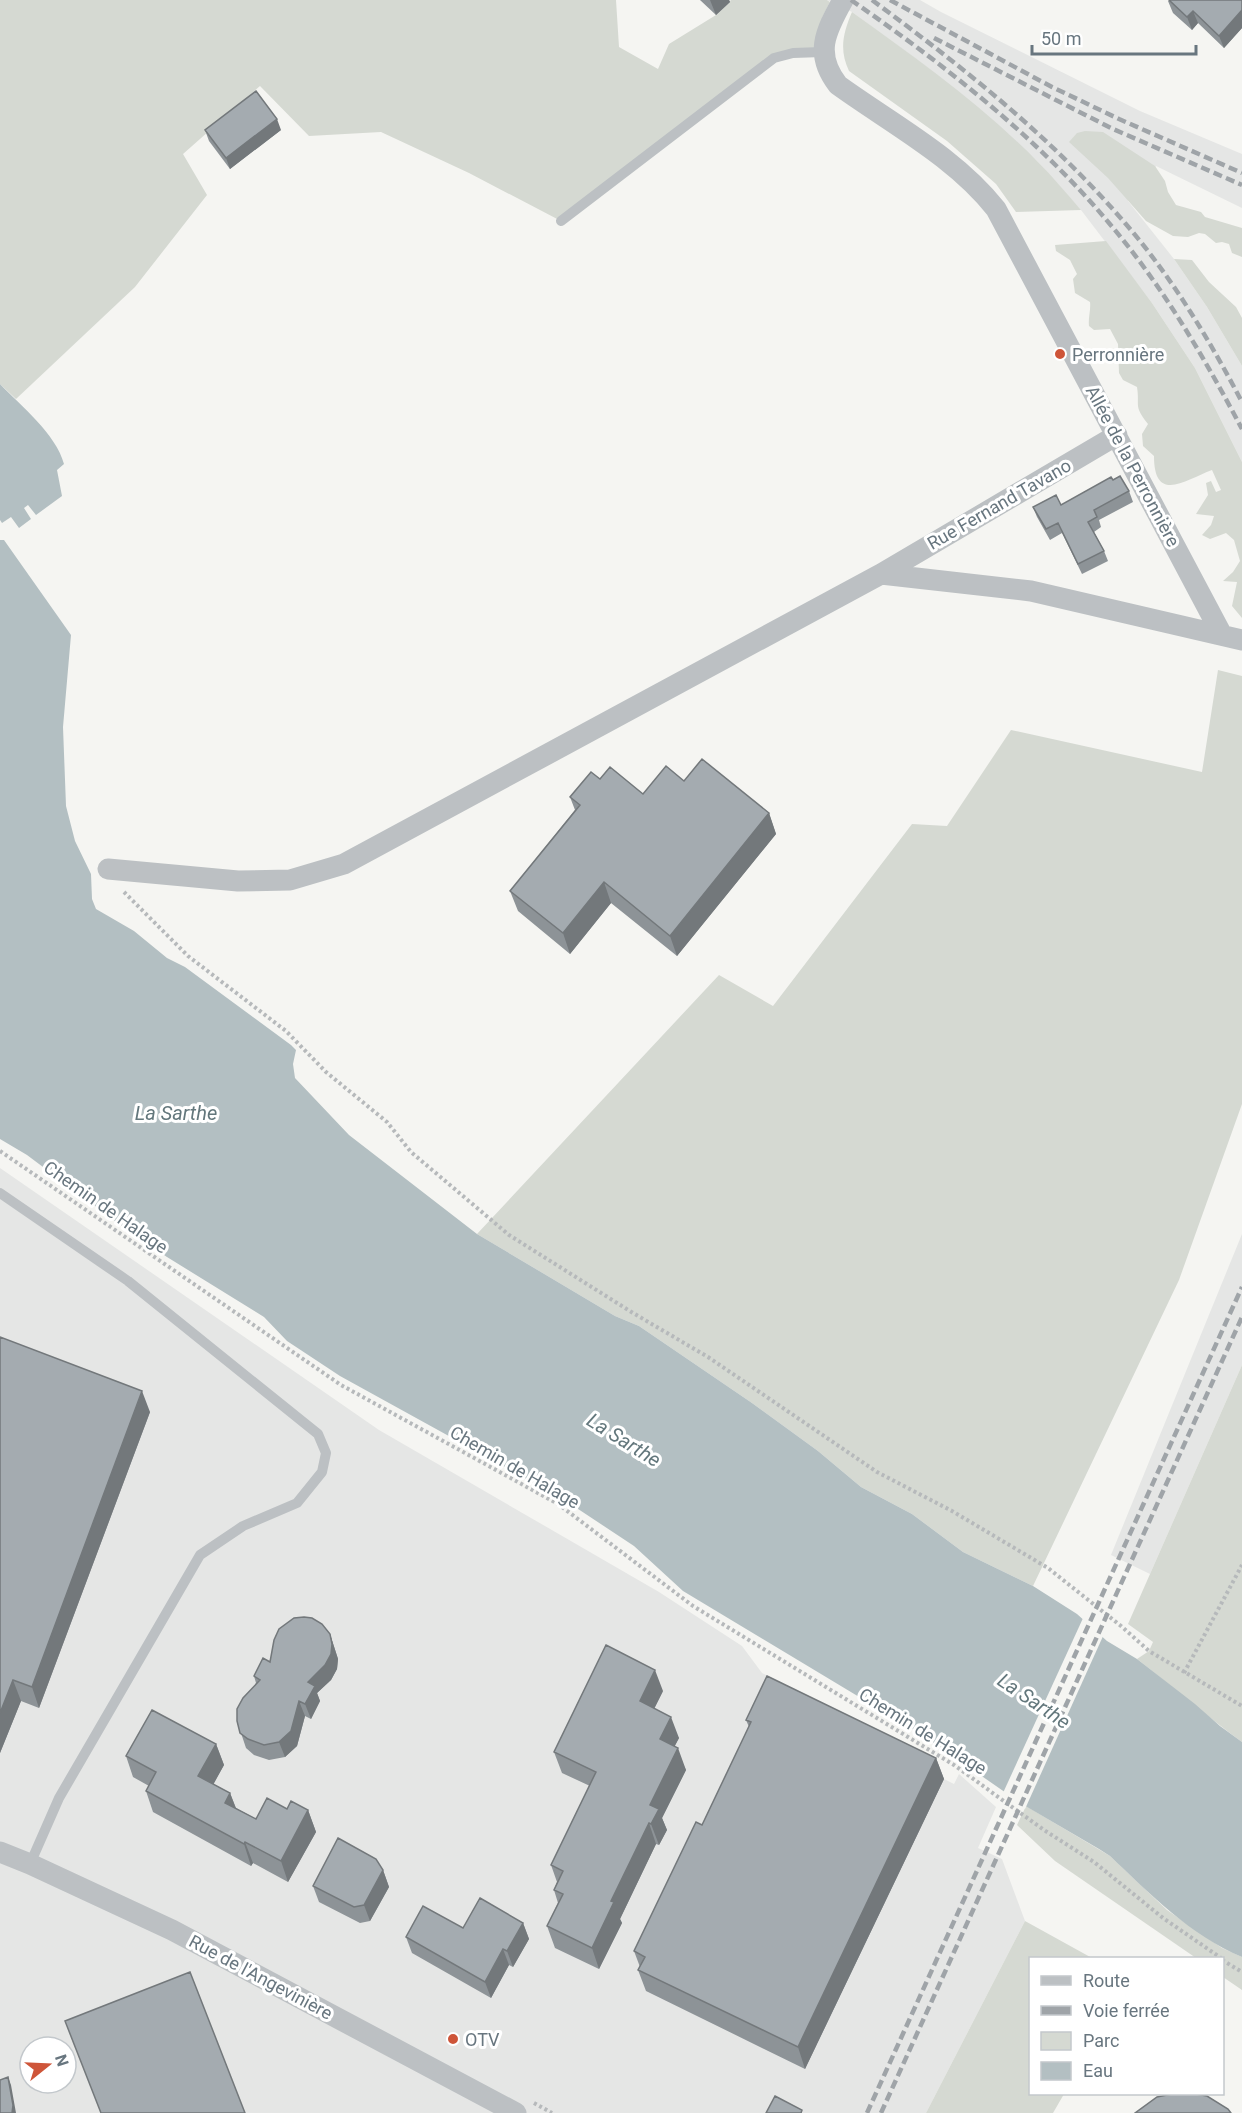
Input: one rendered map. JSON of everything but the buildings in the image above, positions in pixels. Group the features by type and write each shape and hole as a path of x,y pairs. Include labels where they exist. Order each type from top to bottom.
{"street":[{"path":"822,52 829,27 843,0"},
{"name":"Allée de la Perronnière","path":"822,52 829,73 838,85 950,163 982,191 996,209 1117,435 1232,638"},
{"name":"Rue Fernand Tavano","path":"117,870 238,881 290,880 344,864 881,574 1117,435"},
{"path":"881,574 1031,591 1232,638"},
{"name":"Rue de l'Angevinière","path":"0,1852 172,1930 516,2113"}],"lane":[{"path":"561,221 774,58 793,53 822,52"},
{"path":"0,1193 137,1288 318,1434 326,1453 321,1472 297,1503 243,1526 200,1555 59,1798 30,1864"}],"path":[{"path":"117,870 124,891 188,956 286,1031 326,1072 387,1122 411,1152 509,1235 633,1313 708,1356 877,1472 952,1511 1048,1568 1149,1651 1242,1706"},
{"name":"Chemin de Halage","path":"0,1151 340,1385 558,1504 693,1606 954,1765 1044,1830 1094,1862 1163,1918 1219,1957"},
{"path":"1184,1673 1242,1565"},
{"name":"Chemin de Halage","path":"1224,1960 1242,1972"}],"shaded area":[{"path":"827,0 920,0 1140,111 1242,154 1242,208 1156,166 1128,201 1174,259 1207,307 1242,366 1242,462 1195,368 1152,303 1081,210 1037,161 919,61 852,12"},
{"path":"0,1168 379,1430 659,1592 742,1646 762,1673 783,1683 781,1688 954,1784 959,1774 996,1807 978,1848 1002,1859 1025,1921 926,2113 0,2113"},
{"path":"1242,1234 1242,1365 1150,1574 1111,1555"}],"green space":[{"path":"0,0 616,0 619,47 658,69 669,44 716,15 731,0 827,0 830,2 822,18 822,52 774,58 561,221 469,173 381,132 309,136 260,86 183,154 207,195 135,287 16,399 0,384"},
{"path":"852,12 994,121 1044,168 1081,210 1016,212 996,184 947,141 849,71 844,56 843,42"},
{"path":"1103,132 1155,166 1176,205 1242,228 1242,257 1232,253 1229,244 1216,243 1205,234 1199,233 1188,237 1173,236 1146,221 1108,178 1069,142 1077,133"},
{"path":"1106,241 1152,303 1195,368 1242,462 1242,618 1232,606 1237,582 1223,581 1240,561 1234,540 1226,533 1210,539 1202,535 1211,525 1214,516 1196,514 1208,495 1206,483 1211,481 1216,492 1221,490 1212,470 1174,485 1160,480 1155,471 1154,456 1143,446 1142,434 1148,424 1138,406 1137,387 1123,380 1119,373 1118,344 1110,329 1094,330 1089,326 1090,302 1075,293 1073,279 1077,274 1070,260 1056,251 1055,245"},
{"path":"1174,259 1192,260 1209,282 1236,307 1242,318 1242,366 1207,307"},
{"path":"1218,670 1242,676 1242,1104 1179,1280 1033,1586 963,1552 912,1514 861,1487 818,1451 752,1403 639,1326 615,1316 477,1234 719,975 773,1006 912,824 947,826 1011,730 1202,772"},
{"path":"1242,1365 1242,1742 1137,1659 1149,1651 1153,1642 1128,1624"},
{"path":"1026,1806 1110,1856 1167,1910 1222,1948 1242,1957 1242,1990 1224,1978 1224,1957 1195,1957 1055,1861 1017,1825"},
{"path":"1025,1921 1090,1957 1029,1957 1029,2095 1063,2095 1053,2113 926,2113"}],"water":[{"path":"0,384 46,431 64,464 57,470 62,496 36,515 28,505 24,508 31,519 19,528 11,517 2,523 0,520"},
{"name":"La Sarthe","path":"0,540 4,540 71,635 63,727 66,806 75,841 91,874 92,899 96,909 134,931 167,958 185,967 291,1045 296,1050 293,1064 295,1078 349,1135 477,1234 615,1316 639,1326 752,1403 818,1451 861,1487 912,1514 963,1552 1033,1586 1077,1614 1107,1641 1137,1659 1242,1742 1242,1957 1205,1937 1172,1913 1110,1856 1022,1804 924,1736 683,1591 634,1546 563,1499 340,1376 287,1341 264,1317 167,1257 27,1155 0,1139"}],"pier":[{"path":"1084,1616 1104,1634 1025,1809 1003,1793"}],"railway":[{"path":"851,0 920,49 988,103 1052,161 1081,192 1109,223 1164,296 1213,375 1242,429"},
{"path":"872,0 1005,104 1096,191 1142,243 1174,286 1242,402"},
{"path":"890,0 1052,87 1242,173"},
{"path":"934,38 1113,129 1242,185"},
{"path":"867,2113 1242,1287"},
{"path":"881,2113 1242,1317"}],"place":[{"name":"Perronnière","path":"1060,354"},
{"name":"OTV","path":"453,2039"}]}
